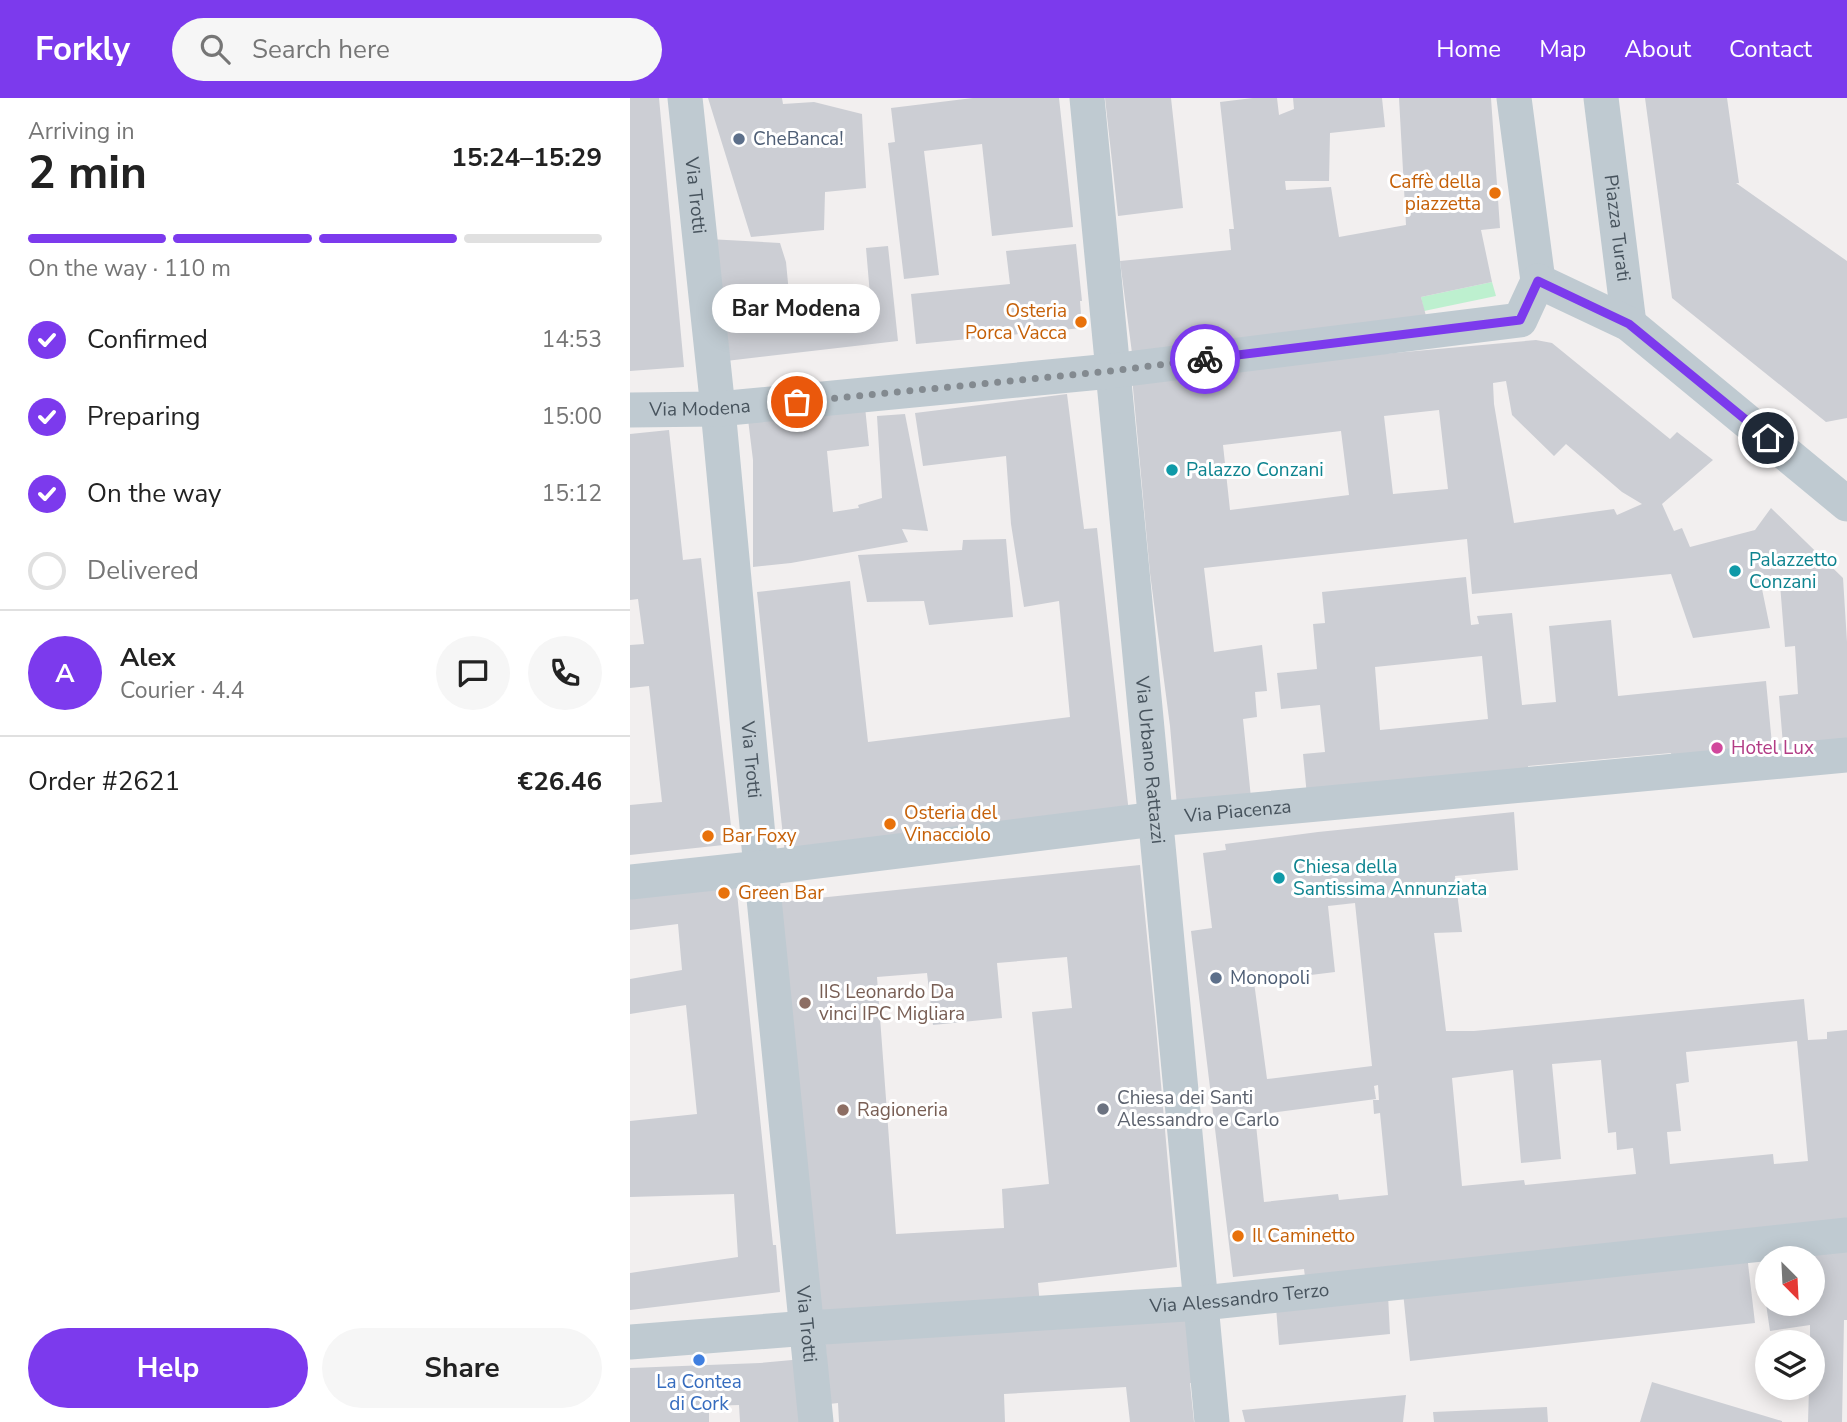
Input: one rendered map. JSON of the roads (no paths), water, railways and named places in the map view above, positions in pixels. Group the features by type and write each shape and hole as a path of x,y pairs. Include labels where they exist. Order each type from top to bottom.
{"street":[{"name":"Via Trotti","path":"685,98 718,409 816,1422"},
{"name":"Via Urbano Rattazzi","path":"1087,98 1212,1422"},
{"path":"1514,98 1538,281 1629,324 1847,503"},
{"name":"Piazza Turati","path":"1601,98 1629,324"},
{"name":"Via Modena","path":"630,410 718,409 1111,371 1520,320 1538,281"},
{"name":"Via Piacenza","path":"630,882 1156,819 1847,755"},
{"name":"Via Alessandro Terzo","path":"630,1342 1202,1303 1847,1235"}],"place":[{"name":"CheBanca!","path":"739,139"},
{"name":"Caffè della piazzetta","path":"1495,193"},
{"name":"Osteria Porca Vacca","path":"1081,322"},
{"name":"Bar Modena","path":"797,402"},
{"name":"Palazzo Conzani","path":"1172,470"},
{"name":"Palazzetto Conzani","path":"1735,571"},
{"name":"Hotel Lux","path":"1717,748"},
{"name":"Osteria del Vinacciolo","path":"890,824"},
{"name":"Bar Foxy","path":"708,836"},
{"name":"Chiesa della Santissima Annunziata","path":"1279,878"},
{"name":"Green Bar","path":"724,893"},
{"name":"Monopoli","path":"1216,978"},
{"name":"IIS Leonardo Da vinci IPC Migliara","path":"805,1003"},
{"name":"Chiesa dei Santi Alessandro e Carlo","path":"1103,1109"},
{"name":"Ragioneria","path":"843,1110"},
{"name":"Il Caminetto","path":"1238,1236"},
{"name":"La Contea di Cork","path":"699,1360"}]}
